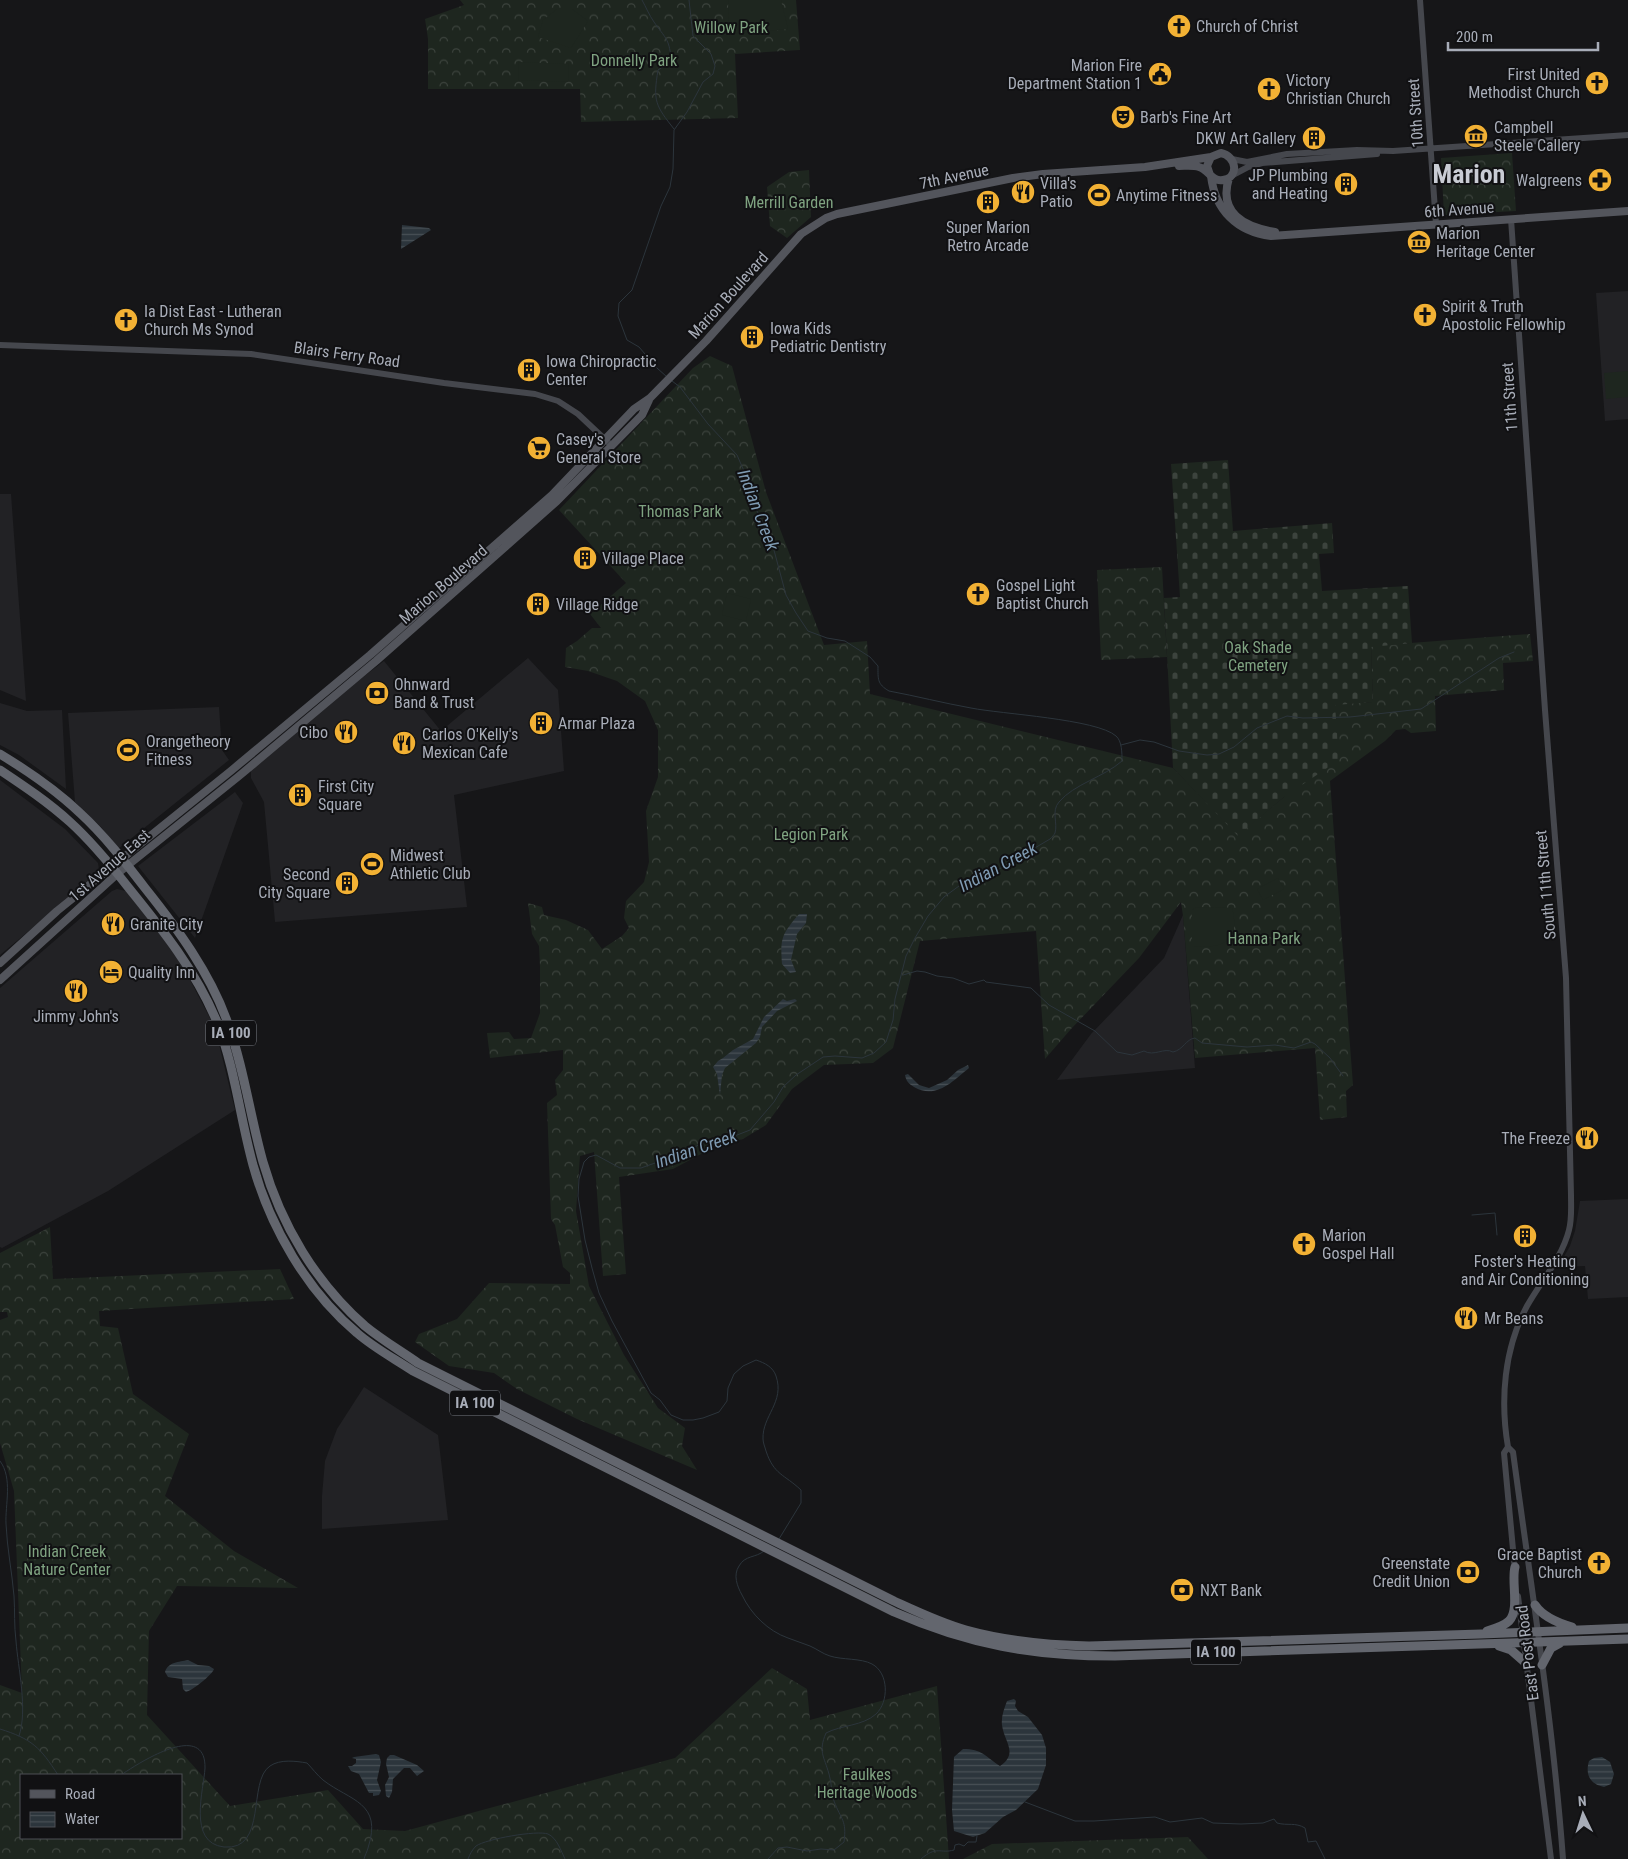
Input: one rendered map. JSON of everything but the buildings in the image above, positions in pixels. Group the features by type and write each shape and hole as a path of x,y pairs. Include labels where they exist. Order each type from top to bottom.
{"highway":[{"name":"IA 100","path":"0,754 50,788 80,812 125,862 183,940 212,987 227,1020 239,1057 263,1161 278,1204 305,1256 342,1304 366,1327 418,1363 894,1601 966,1630 1045,1644 1098,1646 1628,1628"},
{"name":"IA 100","path":"0,770 71,822 115,871 183,957 217,1022 229,1061 253,1164 277,1230 295,1261 343,1320 357,1333 414,1371 818,1575 929,1627 994,1646 1043,1654 1115,1656 1628,1639"},
{"path":"1482,1634 1509,1621 1513,1613 1513,1574 1515,1566"},
{"path":"1536,1605 1540,1612 1554,1620 1580,1629"},
{"path":"1542,1665 1551,1648 1564,1642"},
{"path":"1494,1644 1511,1650 1527,1664"}],"main road":[{"name":"10th Street","path":"1420,0 1436,224"},
{"path":"1211,177 1207,166 1211,157 1221,153 1232,159 1247,162 1287,154 1357,150 1431,149 1628,135"},
{"path":"1184,164 1221,180 1248,167 1262,163 1358,156 1393,151"},
{"name":"7th Avenue","path":"784,253 801,234 837,214 1013,178 1043,174 1184,164 1211,157"},
{"path":"1230,177 1234,166 1232,159"},
{"name":"6th Avenue","path":"1211,177 1213,190 1225,214 1241,227 1271,236 1628,211"},
{"name":"6th Avenue","path":"1230,177 1226,189 1230,211 1254,227 1292,234"},
{"name":"11th Street","path":"1511,219 1536,574"},
{"name":"Marion Boulevard","path":"239,776 376,661 558,501 609,443 634,409 650,398 706,341 784,253"},
{"name":"Blairs Ferry Road","path":"0,345 251,354 444,383 535,394 558,401 578,414 609,443"},
{"name":"Marion Boulevard","path":"232,770 367,657 609,443"},
{"name":"South 11th Street","path":"1536,574 1566,978 1572,1195"},
{"name":"1st Avenue East","path":"0,980 115,871 232,770"},
{"name":"1st Avenue East","path":"125,862 239,776"},
{"name":"1st Avenue East","path":"0,962 57,911 115,871"},
{"name":"East Post Road","path":"1563,1859 1555,1764 1536,1605 1513,1452 1508,1447 1504,1419 1504,1392 1507,1366 1519,1324 1565,1243 1570,1228 1572,1195"},
{"name":"East Post Road","path":"1508,1447 1504,1453 1515,1566 1551,1859"}],"shaded area":[{"path":"1628,291 1628,419 1605,421 1596,293"},
{"path":"0,494 11,494 26,701 0,690"},
{"path":"528,658 558,690 564,771 454,795 467,907 275,922 264,802 251,778 251,770 342,693 384,661 441,731"},
{"path":"0,703 27,711 62,710 66,789 19,755 0,745"},
{"path":"219,707 222,750 229,760 118,849 101,827 75,802 68,713"},
{"path":"0,780 65,829 98,863 99,870 95,876 0,955"},
{"path":"235,792 243,803 195,938 138,866"},
{"path":"117,889 126,891 169,945 189,978 211,1020 219,1044 235,1110 108,1191 2,1248 0,1247 0,988 112,891"},
{"path":"1183,915 1195,1068 1057,1080 1091,1034 1164,958"},
{"path":"1628,1199 1628,1297 1588,1299 1585,1266 1558,1267 1570,1246 1575,1231 1580,1201"},
{"path":"364,1387 438,1435 448,1520 322,1529 325,1461 337,1429"}],"green space":[{"name":"Donnelly Park","path":"460,0 796,0 800,50 735,54 738,118 581,122 580,89 428,89 428,39 425,19 464,5"},
{"name":"Willow Park","path":"728,0 781,0 788,29 734,34 729,31"},
{"path":"557,9 572,9 588,21 571,48 538,37 543,20"},
{"path":"519,62 569,64 568,82 518,80"},
{"path":"1512,153 1516,211 1444,215 1441,158"},
{"name":"Merrill Garden","path":"809,170 811,217 787,238 770,226 767,187 789,172"},
{"path":"710,356 732,366 766,492 824,645 867,641 870,694 1173,768 1238,835 1284,797 1335,704 1373,702 1371,646 1530,634 1533,661 1503,663 1504,690 1435,696 1436,731 1411,733 1405,729 1396,730 1385,741 1330,781 1353,1085 1346,1091 1347,1117 1320,1120 1315,1048 1195,1058 1181,902 1139,958 1045,1059 1036,931 920,941 893,1048 873,1063 824,1065 792,1089 766,1125 743,1139 718,1145 673,1169 619,1177 626,1274 603,1276 594,1152 580,1156 576,1211 589,1286 624,1355 658,1408 685,1428 682,1446 697,1470 577,1419 517,1389 494,1373 449,1366 415,1342 419,1334 457,1319 489,1283 570,1284 570,1273 563,1267 555,1225 551,1219 547,1103 557,1095 555,1080 563,1070 563,1050 490,1058 487,1033 509,1032 514,1039 531,1038 540,1013 539,946 532,934 528,903 542,907 544,915 566,920 588,930 602,949 622,936 629,928 624,918 626,901 644,882 649,862 646,811 658,777 658,730 645,701 617,681 588,671 565,667 566,648 592,628 601,628 590,614 626,583 559,510 693,368"},
{"path":"1628,371 1628,397 1606,399 1604,373"},
{"name":"Oak Shade Cemetery","path":"1228,460 1233,531 1332,523 1334,553 1319,554 1322,591 1408,586 1412,643 1371,647 1373,702 1335,705 1339,760 1284,797 1238,836 1173,768 1164,598 1180,597 1171,464"},
{"path":"1162,567 1167,657 1101,660 1097,570"},
{"path":"727,593 751,599 746,621 722,615"},
{"path":"1278,878 1284,889 1263,900 1257,889"},
{"path":"1197,907 1232,908 1234,929 1227,941 1212,946 1192,946 1192,910"},
{"path":"50,1227 53,1279 280,1269 294,1299 99,1311 100,1326 118,1328 133,1394 189,1434 165,1496 234,1551 298,1588 177,1586 149,1631 147,1715 230,1806 328,1790 363,1829 405,1831 675,1758 772,1668 807,1689 810,1720 937,1686 949,1859 0,1859 0,1685 22,1693 14,1491 0,1443 0,1320 8,1317 7,1312 0,1312 0,1253"},
{"path":"1188,1837 1208,1859 963,1859 992,1844"}],"water":[{"path":"402,225 429,228 431,230 401,249"},
{"path":"799,914 807,914 806,923 797,934 791,960 796,972 790,973 782,964 781,948 783,937"},
{"path":"783,999 787,1001 795,999 797,1001 777,1011 762,1027 760,1037 756,1043 725,1068 722,1075 720,1095 717,1074 713,1067 733,1050 753,1039 764,1017"},
{"path":"968,1065 969,1068 950,1083 937,1090 922,1090 912,1086 907,1081 905,1075 908,1074 919,1085 929,1088 947,1080 958,1070"},
{"path":"188,1660 214,1669 202,1682 186,1692 183,1689 182,1679 168,1677 165,1672 171,1664"},
{"path":"1014,1699 1018,1711 1028,1717 1042,1735 1046,1748 1046,1765 1038,1789 1016,1810 1003,1817 985,1833 973,1837 954,1831 952,1810 954,1757 963,1749 969,1749 983,1754 1000,1766 1006,1761 1010,1752 1003,1731 1002,1719 1007,1701"},
{"path":"379,1755 381,1762 377,1780 381,1791 379,1795 373,1796 373,1793 369,1793 359,1774 351,1771 348,1766 356,1763 356,1759 352,1758 354,1757"},
{"path":"390,1755 417,1765 424,1771 417,1776 410,1768 404,1768 393,1779 392,1792 389,1798 386,1796 385,1785 389,1777 386,1764 387,1758"},
{"path":"1602,1757 1610,1762 1614,1774 1611,1784 1604,1787 1595,1784 1588,1775 1589,1761"}],"waterway":[{"path":"642,0 669,46 671,58 667,64 658,70 656,96 659,108 674,129"},
{"name":"Indian Creek","path":"667,377 639,347 627,340 618,316 619,303 632,290 661,206 670,187 673,169 674,130 687,112 703,82 713,74 715,66 711,54 693,36 689,0"},
{"name":"Indian Creek","path":"672,381 680,387 708,424 737,455 744,471 751,499 771,539 786,595 808,631 827,638 845,641 870,657 878,666 880,683 889,691 971,708 1090,725 1106,730 1116,736 1122,751 1122,761 1115,767 1081,785 1059,802 1055,809 1056,829 1050,839 979,881 959,886 944,897 928,916 906,956 895,999 893,1020 886,1042 874,1053 862,1058 823,1057 796,1075 783,1087 774,1102 750,1130 732,1137 710,1140 641,1168 620,1168 596,1155 589,1157 584,1162 579,1179 578,1196 585,1240 599,1293 651,1393 660,1400 671,1415 683,1420 693,1420 719,1412 727,1401 728,1388 734,1374 743,1366 756,1360 768,1366 775,1373 778,1394 766,1423 763,1442 772,1465 780,1474 801,1490 801,1503 779,1539"},
{"path":"1121,745 1140,740 1154,742 1179,751 1207,755 1219,754 1234,747 1257,728 1287,716 1303,718 1350,717 1421,709 1499,658 1514,652"},
{"path":"903,975 917,971 953,978 969,984 984,980 986,982 1031,988 1049,1005 1095,1031 1117,1052 1132,1055 1144,1051 1148,1053 1173,1052 1189,1040 1195,1038 1202,1043 1247,1047 1275,1045 1294,1048 1311,1042 1330,1058 1343,1076"},
{"path":"1472,1215 1495,1213 1497,1235"},
{"path":"0,1461 6,1475 8,1492 7,1533 14,1596 15,1635 23,1702 22,1726 19,1736"},
{"name":"Indian Creek","path":"764,1551 741,1562 736,1573 740,1592 755,1615 781,1635 827,1655 872,1664 882,1674 885,1688 883,1702 876,1714 865,1721 826,1733 822,1745 833,1798 844,1824 844,1842 834,1850 807,1851 787,1847 778,1848 768,1859"},
{"name":"Indian Creek","path":"0,1729 20,1736 34,1745 46,1757 57,1774"},
{"name":"Indian Creek","path":"123,1774 141,1762 169,1749 183,1746 195,1747 202,1754 205,1768 200,1814 201,1826 205,1836 213,1843 224,1847 238,1845 247,1838 252,1827 259,1786 263,1774 270,1766 283,1761 307,1763 323,1780 353,1799 367,1812 371,1821 371,1833 364,1859"},
{"path":"1025,1802 1075,1821 1155,1817 1170,1822 1202,1818 1213,1823 1241,1824 1263,1823 1274,1819 1277,1823 1298,1825 1305,1828 1308,1842 1316,1841 1325,1859"},
{"name":"Indian Creek","path":"468,1859 476,1846 482,1843 534,1833 548,1834 554,1838 565,1859"},
{"path":"921,1859 931,1852 954,1850 955,1845 964,1846 968,1842 976,1842 977,1836"}],"place":[{"name":"Church of Christ","path":"1179,26"},
{"name":"Marion Fire Department Station 1","path":"1160,74"},
{"name":"First United Methodist Church","path":"1597,83"},
{"name":"Victory Christian Church","path":"1269,89"},
{"name":"Barb's Fine Art","path":"1123,117"},
{"name":"Campbell Steele Callery","path":"1476,136"},
{"name":"DKW Art Gallery","path":"1314,138"},
{"name":"Walgreens","path":"1600,180"},
{"name":"JP Plumbing and Heating","path":"1346,184"},
{"name":"Villa's Patio","path":"1023,192"},
{"name":"Anytime Fitness","path":"1099,195"},
{"name":"Super Marion Retro Arcade","path":"988,202"},
{"name":"Marion Heritage Center","path":"1419,242"},
{"name":"Spirit & Truth Apostolic Fellowhip","path":"1425,315"},
{"name":"Ia Dist East - Lutheran Church Ms Synod","path":"126,320"},
{"name":"Iowa Kids Pediatric Dentistry","path":"752,337"},
{"name":"Iowa Chiropractic Center","path":"529,370"},
{"name":"Casey's General Store","path":"539,448"},
{"name":"Village Place","path":"585,558"},
{"name":"Gospel Light Baptist Church","path":"978,594"},
{"name":"Village Ridge","path":"538,604"},
{"name":"Ohnward Band & Trust","path":"377,693"},
{"name":"Armar Plaza","path":"541,723"},
{"name":"Cibo","path":"346,732"},
{"name":"Carlos O'Kelly's Mexican Cafe","path":"404,743"},
{"name":"Orangetheory Fitness","path":"128,750"},
{"name":"First City Square","path":"300,795"},
{"name":"Midwest Athletic Club","path":"372,864"},
{"name":"Second City Square","path":"347,883"},
{"name":"Granite City","path":"113,924"},
{"name":"Quality Inn","path":"111,972"},
{"name":"Jimmy John's","path":"76,991"},
{"name":"The Freeze","path":"1587,1138"},
{"name":"Foster's Heating and Air Conditioning","path":"1525,1236"},
{"name":"Marion Gospel Hall","path":"1304,1244"},
{"name":"Mr Beans","path":"1466,1318"},
{"name":"Grace Baptist Church","path":"1599,1563"},
{"name":"Greenstate Credit Union","path":"1468,1572"},
{"name":"NXT Bank","path":"1182,1590"}],"district":[{"name":"Marion","path":"1469,174"}],"park label":[{"name":"Thomas Park","path":"680,511"},
{"name":"Legion Park","path":"811,834"},
{"name":"Hanna Park","path":"1264,938"},
{"name":"Indian Creek Nature Center","path":"67,1560"},
{"name":"Faulkes Heritage Woods","path":"867,1783"}]}
